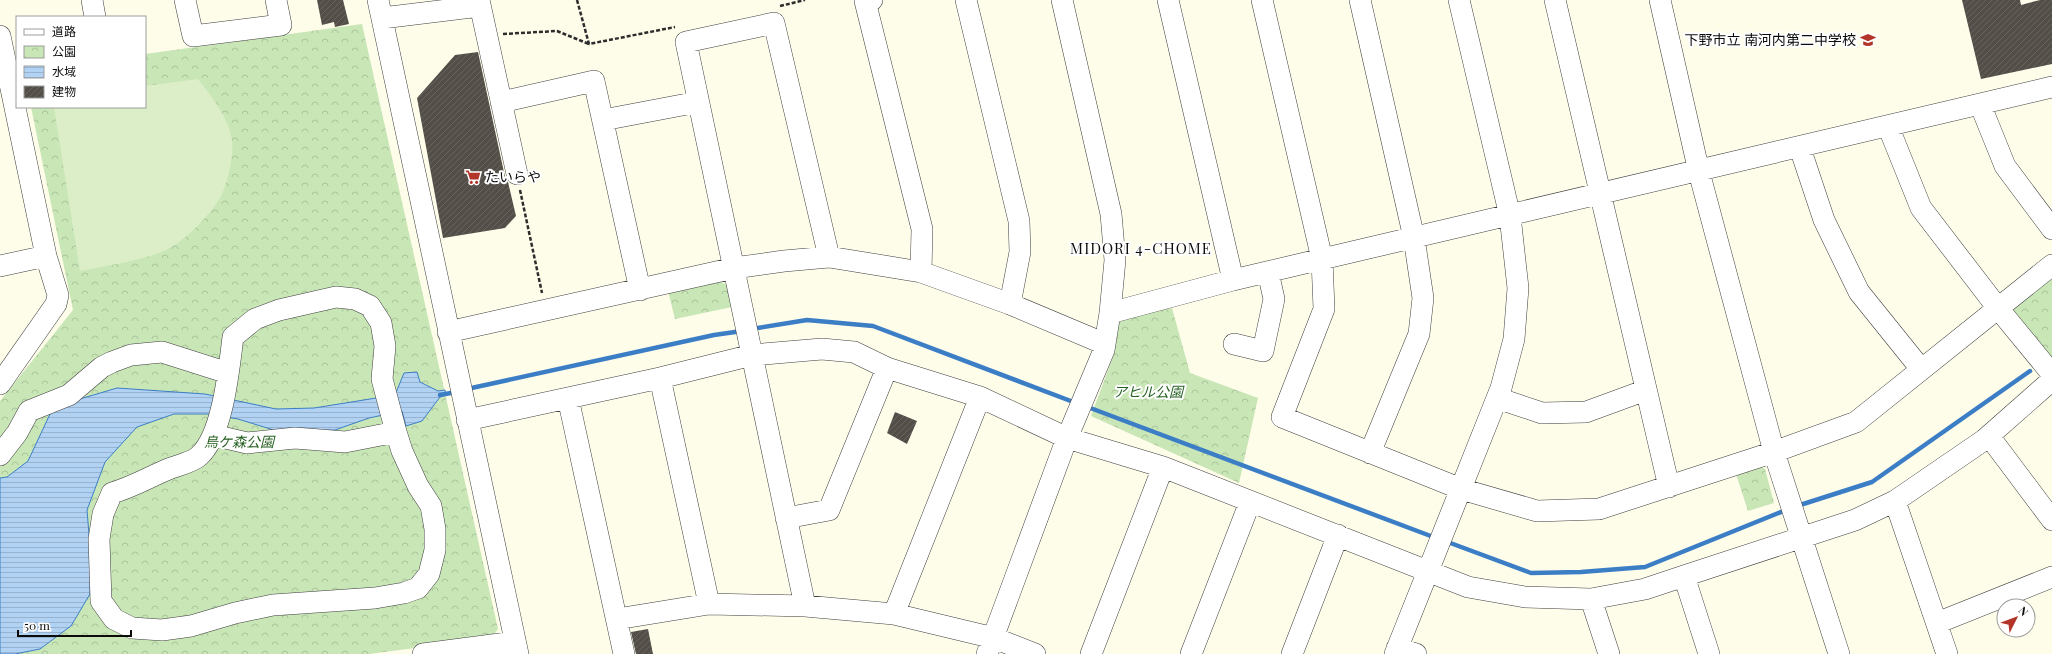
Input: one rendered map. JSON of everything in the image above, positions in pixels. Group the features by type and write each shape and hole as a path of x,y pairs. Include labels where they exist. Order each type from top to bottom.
{"street":[{"path":"92,0 95,16"},
{"path":"185,0 193,36 281,25 276,0"},
{"path":"872,0 866,2 922,229 921,272"},
{"path":"966,0 1019,221 1020,252 1010,304"},
{"path":"990,646 1067,438 1104,350 1110,313 1115,260 1111,214 1062,0"},
{"path":"1168,0 1232,280"},
{"path":"1262,0 1322,259 1324,309 1282,418 1461,489 1536,511 1599,509 1774,452 1856,422 1997,307 2052,265"},
{"path":"1360,0 1414,238 1423,298 1419,334 1370,453"},
{"path":"1402,652 1428,572 1497,398 1514,339 1518,288 1510,216 1458,0"},
{"path":"1555,0 1669,487"},
{"path":"1660,0 1699,172 1774,452 1839,654"},
{"path":"423,654 516,648 380,9 480,3 516,174"},
{"path":"805,606 686,42 774,23 830,257"},
{"path":"0,36 11,58 16,86"},
{"path":"501,102 594,81 640,290"},
{"path":"1110,313 1232,280 1699,172 2052,87"},
{"path":"602,120 698,102"},
{"path":"1980,104 2005,166 2052,229"},
{"path":"0,384 56,304 58,295 46,256 20,108"},
{"path":"1888,126 1921,208 1997,307 2052,374"},
{"path":"1800,148 1824,220 1860,292 1921,369"},
{"path":"0,266 46,256"},
{"path":"448,332 734,268 784,261 830,257 921,272 1010,304 1105,344"},
{"path":"1234,344 1263,351 1274,299 1268,272"},
{"path":"336,298 355,299 370,306 381,323 385,346 382,379 396,432 402,451 418,486 431,506 435,529 435,550 429,574 418,588 404,594 375,598 273,605 235,613 191,626 162,630 132,628 114,619 101,601 99,539 103,514 112,493 132,487 152,476 199,456 213,435 227,390 228,373 233,337 255,319 279,310 312,301 336,298"},
{"path":"467,420 660,378 752,355 822,349 854,352 887,368 980,397 1067,438 1163,468 1468,587 1525,597 1591,599 1645,589 1684,576 1799,531 1855,520 1895,501 1915,489 1989,436 2052,380"},
{"path":"0,455 17,433 30,411 69,394 102,367 131,355 162,352 228,373"},
{"path":"786,518 829,510 887,368"},
{"path":"660,378 708,604"},
{"path":"1497,398 1542,412 1586,412 1646,390"},
{"path":"894,614 980,397"},
{"path":"568,398 624,654"},
{"path":"213,435 247,443 295,438 345,442 396,432"},
{"path":"1989,436 2052,520"},
{"path":"1091,654 1163,468"},
{"path":"1895,501 1947,654"},
{"path":"1191,654 1250,502"},
{"path":"1292,654 1338,535"},
{"path":"1684,576 1709,654"},
{"path":"1937,622 2052,577"},
{"path":"1591,599 1609,654"},
{"path":"617,620 708,604 805,606 894,614 990,646 1035,654"}],"path":[{"path":"577,0 589,44"},
{"path":"777,7 805,0"},
{"path":"487,35 557,32 589,44 682,26"},
{"path":"516,174 546,309"}],"green space":[{"name":"烏ケ森公園","path":"362,24 498,629 491,638 369,654 0,654 0,401 73,310 31,108 146,108 146,54"},
{"path":"198,79 214,100 227,123 232,140 231,160 224,190 217,203 205,218 183,239 168,249 159,253 113,265 80,271 54,108 146,108 146,86"},
{"path":"2052,274 2052,358 2011,307"},
{"path":"719,280 728,286 732,307 675,319 668,291"},
{"name":"アヒル公園","path":"1172,308 1190,373 1258,398 1239,483 1091,416 1114,354 1117,319"},
{"path":"1754,464 1765,469 1774,503 1748,511 1735,471"}],"water":[{"path":"417,372 420,382 438,391 445,390 446,395 440,397 422,421 406,426 402,411 369,418 335,430 280,432 238,419 208,414 174,414 137,427 105,462 87,510 91,558 90,594 71,626 40,649 15,654 0,654 0,478 7,477 28,461 50,414 63,404 117,388 205,394 276,409 314,408 395,395 404,373"}],"building":[{"path":"317,0 343,0 349,24 335,27 334,22 322,25"},
{"path":"1962,0 2020,0 2021,5 2040,0 2052,0 2052,64 1981,79"},
{"path":"478,52 505,177 508,182 516,216 505,228 443,238 417,98 455,55"},
{"path":"895,412 917,421 907,444 887,433"},
{"path":"648,629 653,654 636,654 631,632"}],"waterway":[{"path":"751,329 807,320 873,326 1076,403"},
{"path":"467,389 714,335 742,331"},
{"path":"1797,506 1872,482 2030,371"},
{"path":"440,395 456,392"},
{"path":"1085,406 1436,538"},
{"path":"1445,541 1531,573 1581,572 1645,567 1786,510"}],"place":[{"name":"下野市立 南河内第二中学校","path":"1868,40"},
{"name":"たいらや","path":"473,177"}],"district":[{"name":"MIDORI 4-CHOME","path":"1141,249"}]}
